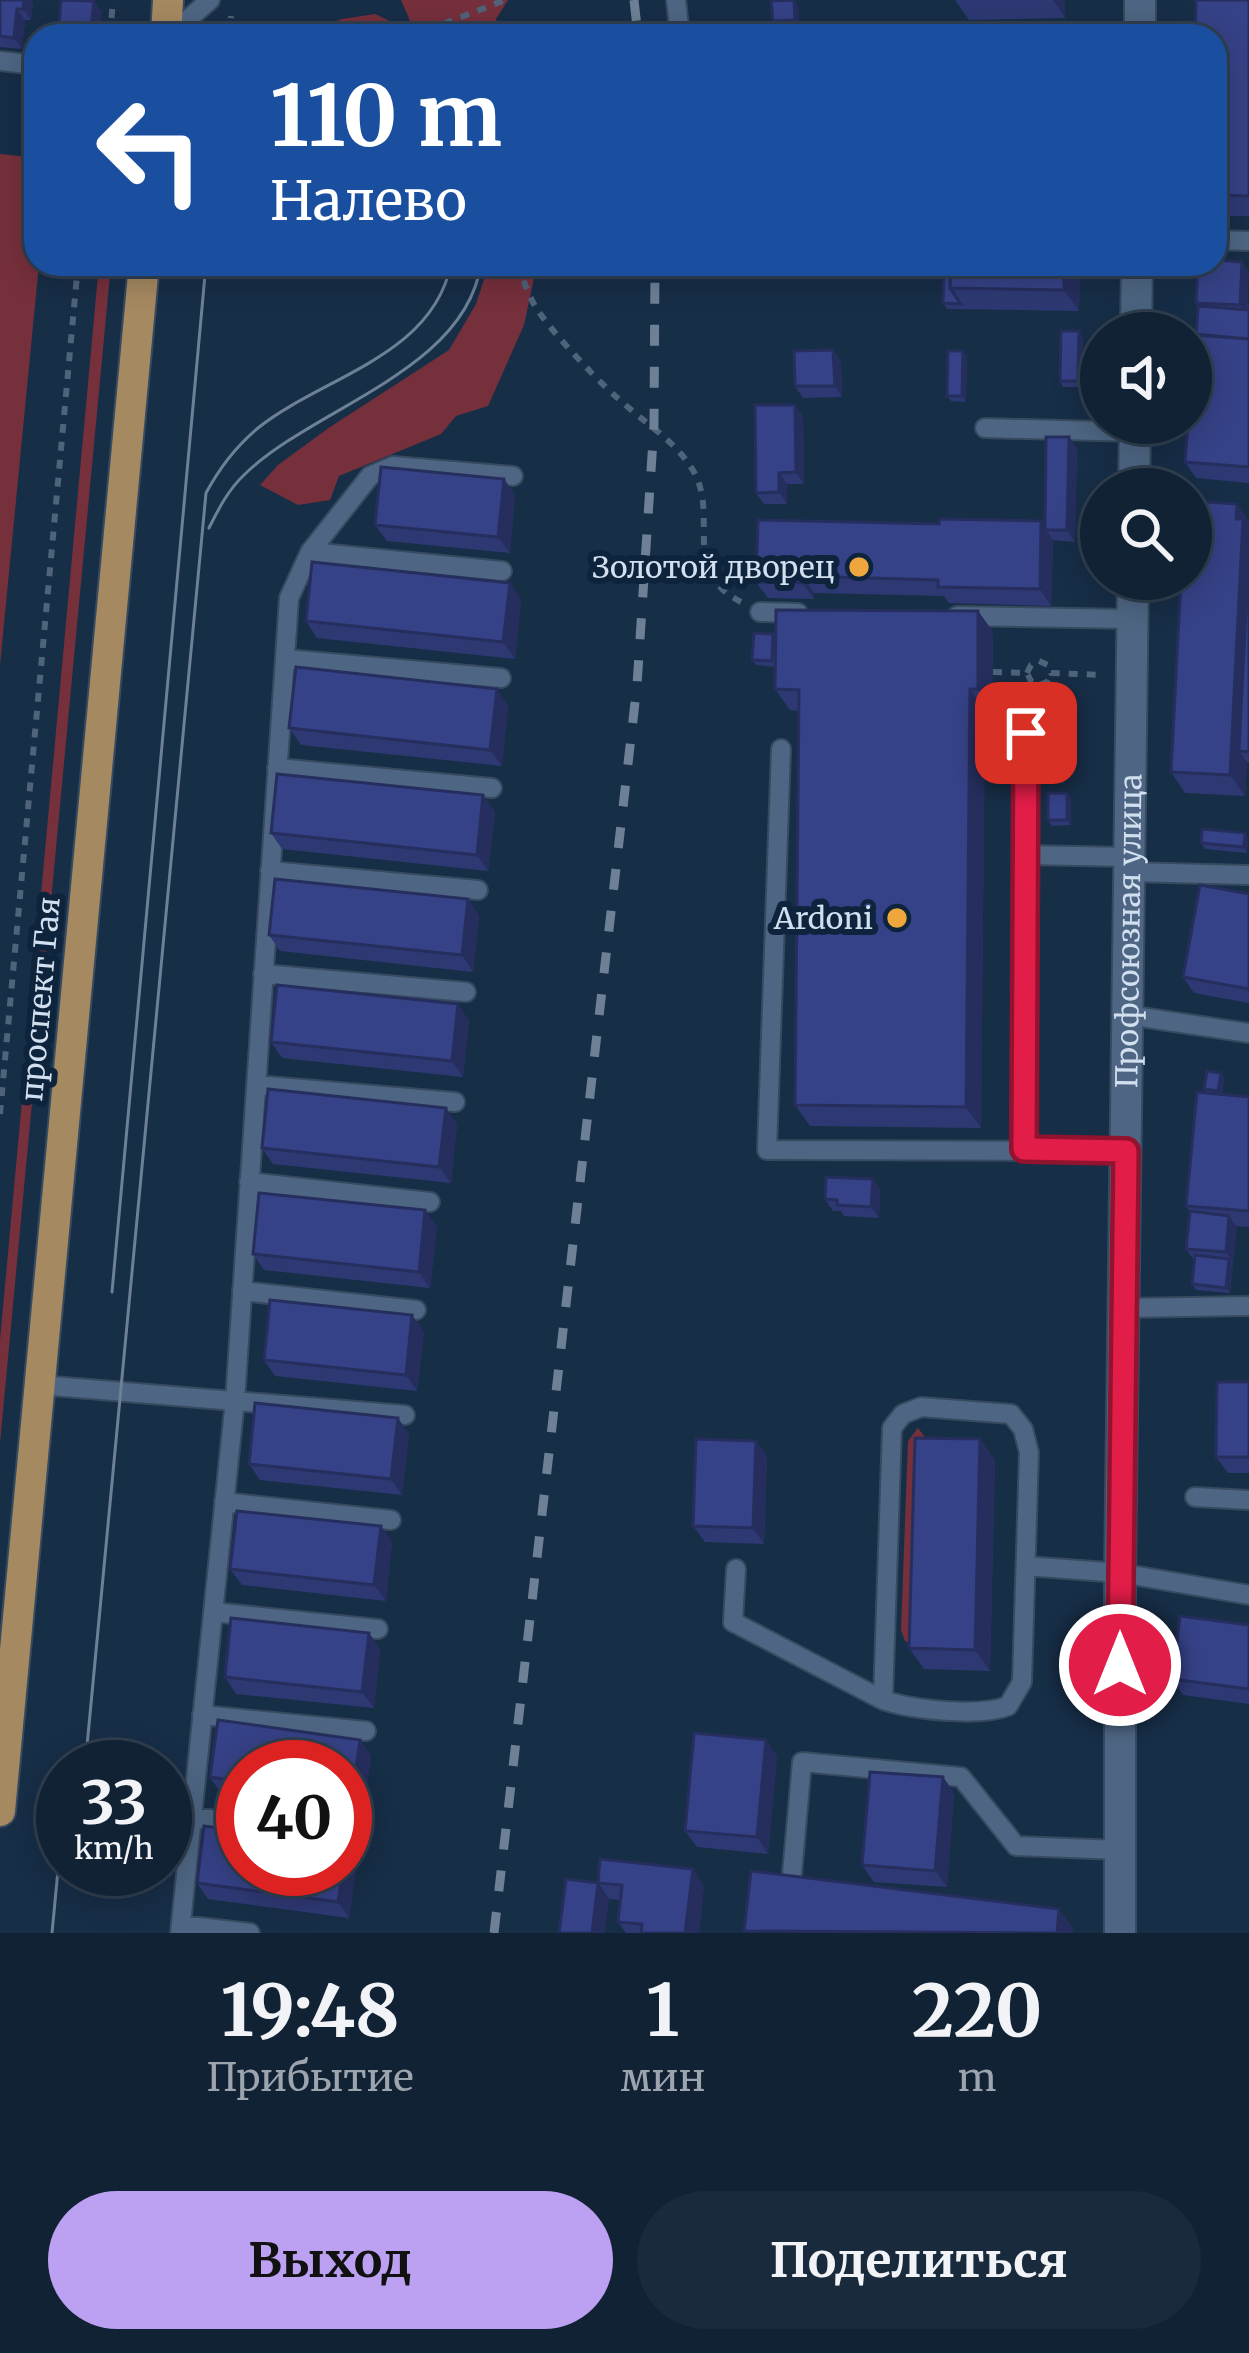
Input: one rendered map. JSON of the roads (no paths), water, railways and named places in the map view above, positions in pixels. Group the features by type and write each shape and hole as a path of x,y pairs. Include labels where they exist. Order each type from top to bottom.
{"main road":[{"name":"проспект Гая","path":"0,1811 9,1611 40,1384 144,276"}],"street":[{"path":"1136,312 1137,276"},
{"name":"Профсоюзная улица","path":"1120,1933 1132,600"}],"lane":[{"path":"181,24 210,0"},
{"path":"985,428 1080,428"},
{"path":"216,1819 192,1816 235,1400 289,598 310,552 370,476 393,466 513,476"},
{"path":"310,552 502,571"},
{"path":"760,612 807,613"},
{"path":"946,615 1132,619"},
{"path":"285,659 501,678"},
{"path":"1024,1149 1026,733"},
{"path":"781,749 767,1150 1126,1151"},
{"path":"277,768 492,788"},
{"path":"1026,856 1249,875"},
{"path":"270,871 478,890"},
{"path":"263,974 466,992"},
{"path":"1127,1015 1249,1033"},
{"path":"256,1084 455,1102"},
{"path":"250,1183 430,1202"},
{"path":"242,1291 416,1310"},
{"path":"1124,1308 1249,1306"},
{"path":"40,1384 405,1415"},
{"path":"736,1569 734,1622 883,1700 902,1706 990,1712 1008,1706 1022,1682 1029,1452 1018,1420 1000,1411 921,1407 903,1414 890,1437 883,1700"},
{"path":"1195,1497 1249,1500"},
{"path":"224,1502 391,1520"},
{"path":"1026,1566 1120,1573 1249,1594"},
{"path":"213,1612 378,1629"},
{"path":"202,1714 366,1731"},
{"path":"792,1874 802,1762 962,1777 1016,1846 1120,1850"},
{"path":"184,1896 180,1929 250,1933"}],"tram line":[{"path":"112,1292 205,276"},
{"path":"88,1740 206,493 229,458 258,428 399,343 422,322 447,276"},
{"path":"209,528 229,493 274,450 383,384 447,333 469,301 477,276"},
{"path":"52,1933 56,1896"}],"railway":[{"path":"634,0 637,24"},
{"path":"494,1933 637,685 654,425 655,276"}],"place":[{"name":"Золотой дворец","path":"859,567"},
{"name":"Ardoni","path":"897,918"}]}
